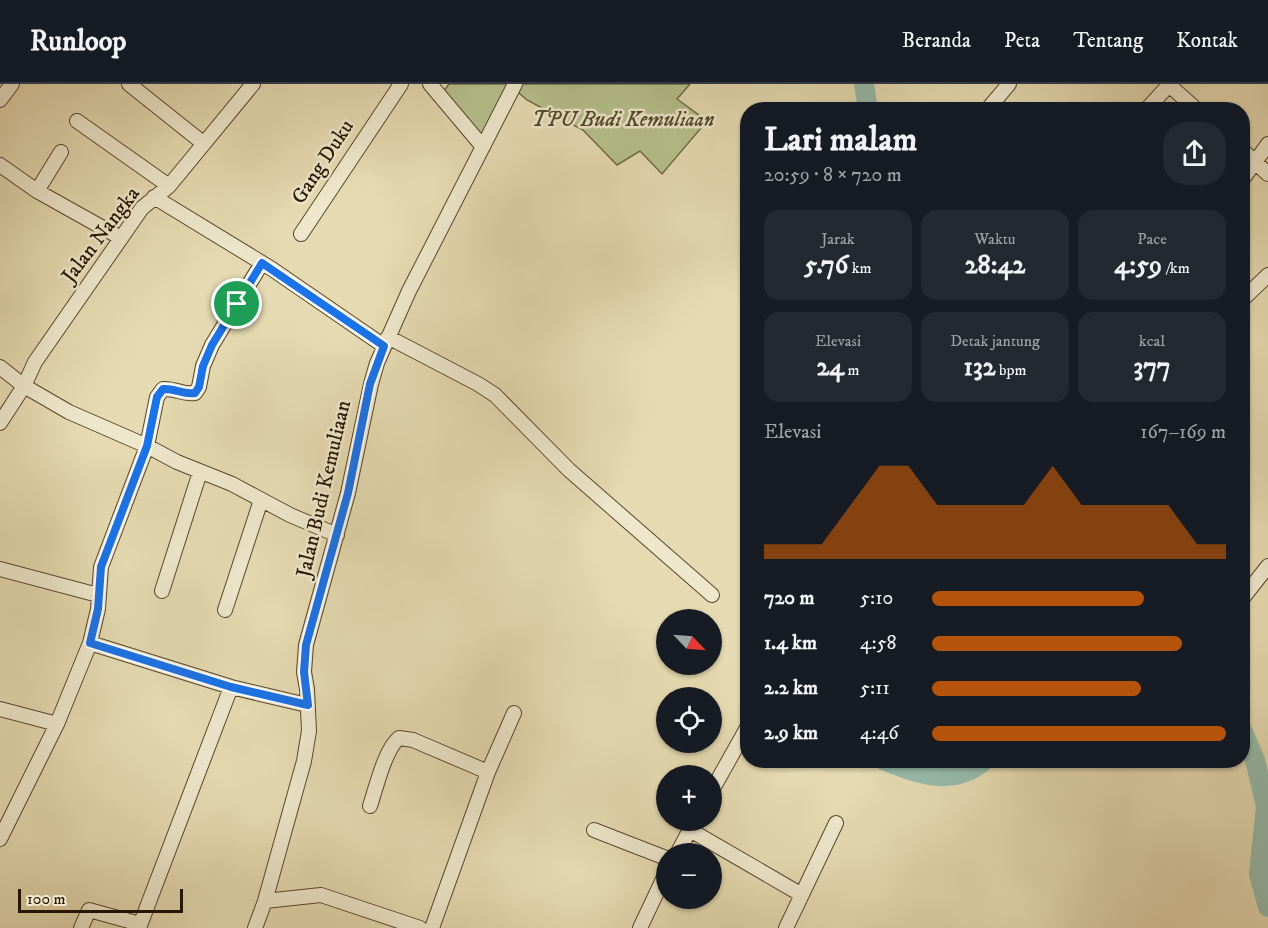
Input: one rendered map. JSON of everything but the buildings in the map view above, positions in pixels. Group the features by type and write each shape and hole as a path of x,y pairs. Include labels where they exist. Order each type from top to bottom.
{"street":[{"path":"0,100 12,84"},
{"path":"129,84 203,143"},
{"name":"Jalan Nangka","path":"0,423 24,386 35,362 142,208 169,186 253,84"},
{"name":"Gang Duku","path":"301,234 401,84"},
{"path":"430,84 483,147"},
{"name":"Jalan Budi Kemuliaan","path":"255,928 266,900 304,761 309,731 304,672 306,645 348,493 370,384 386,341 515,84"},
{"path":"994,102 1009,84"},
{"path":"1153,102 1169,84 1188,102"},
{"path":"77,121 169,186"},
{"path":"1250,169 1268,144"},
{"path":"37,191 61,152"},
{"path":"1250,157 1268,174"},
{"path":"0,165 37,191 121,238"},
{"path":"154,197 386,341 478,384 495,395 568,471 712,595"},
{"path":"0,839 57,724 90,643 98,609 101,567 147,446 157,397 160,392 168,388 188,394 195,393 212,345 262,263"},
{"path":"1250,292 1268,275"},
{"path":"0,367 24,386 69,412 147,446 177,462 232,484 290,515 337,535"},
{"path":"162,591 200,472"},
{"path":"225,610 261,500"},
{"path":"1250,588 1268,566"},
{"path":"0,569 98,596"},
{"path":"90,643 231,687 308,705"},
{"path":"81,928 89,910 140,926 231,687"},
{"path":"0,709 57,724"},
{"path":"432,928 488,772 514,713"},
{"path":"370,806 394,742 399,738 412,740 488,772"},
{"path":"722,772 740,740"},
{"path":"786,928 836,823"},
{"path":"594,830 656,854"},
{"path":"702,831 802,896"},
{"path":"639,928 656,893"},
{"path":"266,900 321,896 420,928"}],"green space":[{"name":"TPU Budi Kemuliaan","path":"449,84 690,84 677,99 707,121 662,174 640,151 617,165 583,130 527,100 513,88 485,141 441,95"}],"waterway":[{"path":"864,84 867,102"},
{"path":"1250,748 1266,806 1259,874 1268,907"},
{"path":"904,768 935,776 960,774 974,768"}],"route":[{"path":"262,263 384,346 370,384 348,493 309,630 304,672 308,705 231,687 90,643 98,609 101,567 147,446 157,397 163,389 168,388 188,394 195,393 212,345 237,304 262,263"}]}
